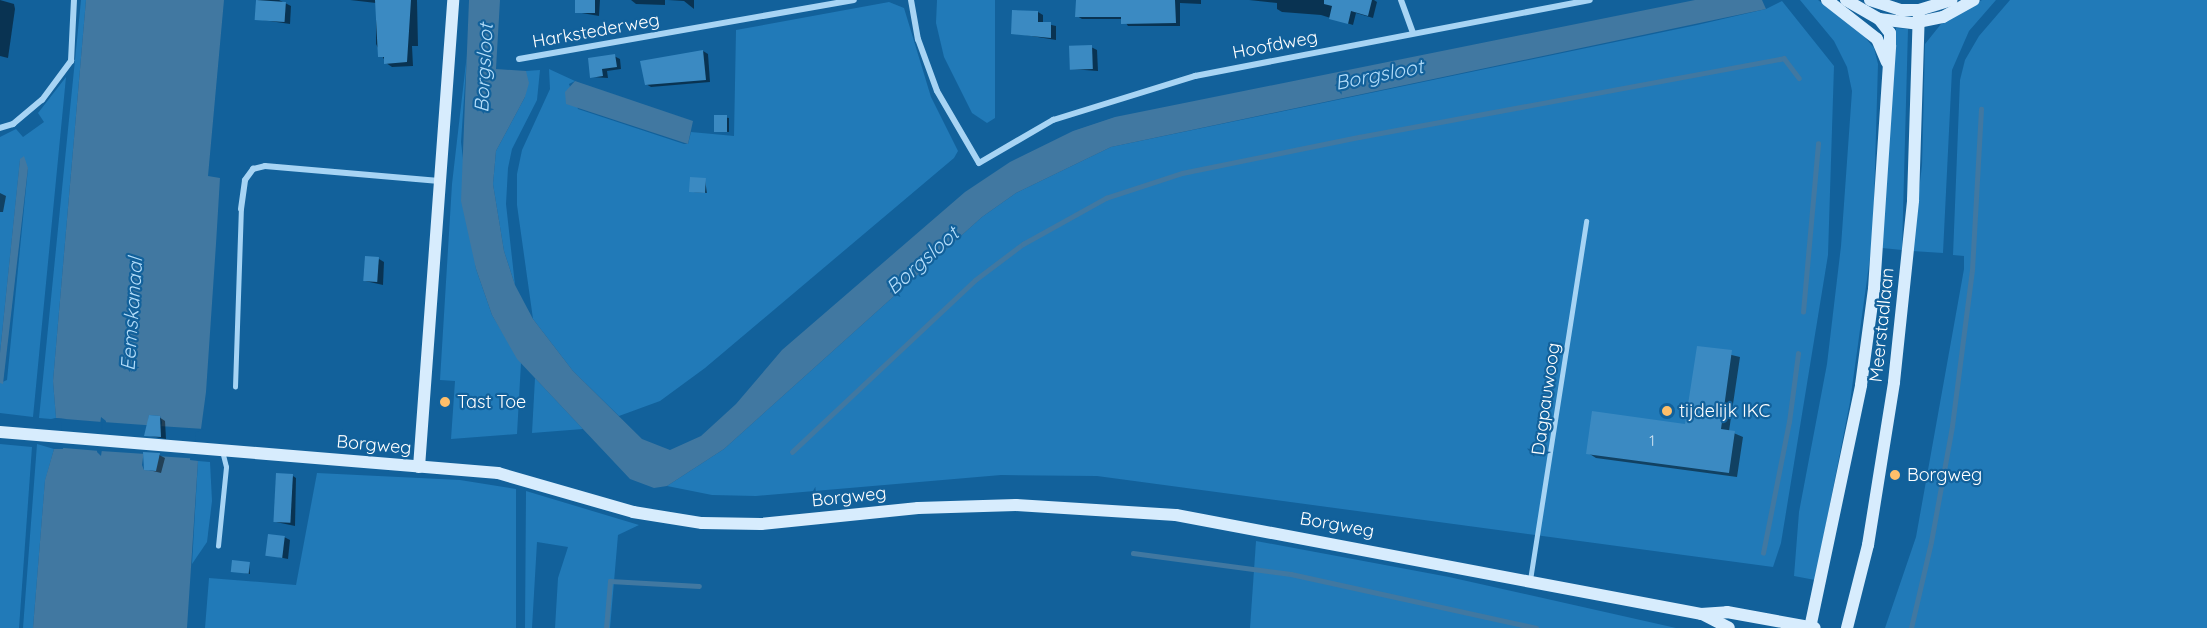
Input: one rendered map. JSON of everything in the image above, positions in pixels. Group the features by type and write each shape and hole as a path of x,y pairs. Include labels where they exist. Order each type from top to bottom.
{"main road":[{"path":"419,467 453,0"},
{"name":"Meerstadlaan","path":"1827,0 1864,26 1877,39 1888,64"},
{"path":"1846,0 1880,19 1943,17 1974,0"},
{"path":"1870,0 1919,16 1951,0"},
{"name":"Meerstadlaan","path":"1847,628 1868,544 1894,382 1913,200 1919,16"},
{"name":"Meerstadlaan","path":"1812,627 1864,363 1882,204 1890,33 1880,19"},
{"name":"Borgweg","path":"0,432 518,477 654,517 733,525 918,508 1016,505 1176,515 1701,614 1729,628"},
{"name":"Borgweg","path":"1701,614 1727,612 1812,627"}],"street":[{"path":"69,0 74,10"},
{"path":"0,128 13,124 42,100 71,61 74,0"},
{"name":"Harkstederweg","path":"519,59 854,0"},
{"name":"Hoofdweg","path":"911,0 918,39 937,91 980,163 1053,120 1101,103 1195,76 1590,0"},
{"path":"1401,0 1413,33"},
{"path":"241,209 245,180 254,169 265,166 439,181"}],"lane":[{"path":"235,387 241,209"},
{"name":"Dagpauwoog","path":"1530,580 1586,220"},
{"path":"218,546 226,467 222,451"}],"shaded area":[{"path":"81,0 86,0 53,381 56,418 39,418"},
{"path":"937,0 995,0 995,118 987,123 972,113 944,57 936,23"},
{"path":"1800,0 1818,0 1863,35 1874,48 1878,64 1873,236 1850,402 1815,580 1794,576 1799,512 1827,364 1841,246 1852,91 1847,67 1834,41"},
{"path":"1982,0 1996,0 1969,31 1952,70 1943,253 1912,251 1922,165 1925,44 1941,24"},
{"path":"2010,0 2207,0 2207,628 1885,628 1916,537 1964,269 1964,256 1953,255 1960,80 1965,60 1979,36"},
{"path":"1782,1 1834,66 1828,255 1781,543 1773,567 1097,476 1001,475 756,496 712,495 667,486 724,449 982,217 1016,193 1111,147 1697,25 1766,9"},
{"path":"889,2 904,8 931,97 958,151 954,158 705,368 660,401 619,416 573,371 533,319 517,205 517,174 522,150 550,89 549,69 575,81 569,84 578,109 684,144 688,144 691,132 734,136 736,30"},
{"path":"1896,28 1908,29 1902,250 1882,248"},
{"path":"467,54 461,142 476,269 492,315 521,363 517,434 451,439 455,381 440,380 452,184"},
{"path":"540,70 537,100 512,149 508,168 506,204 515,285 504,251 493,184 496,151 525,97 526,71"},
{"path":"66,77 33,417 0,413 0,383 7,380 28,168 20,160 0,353 0,137 16,129 23,137 44,122 38,113"},
{"path":"535,378 583,429 532,433"},
{"path":"0,444 32,447 19,628 0,628"},
{"path":"37,444 54,449 45,481 33,628 23,628"},
{"path":"198,461 210,462 212,501 207,542 192,564"},
{"path":"317,473 460,480 516,489 516,628 205,628 209,578 296,585"},
{"path":"526,491 639,525 618,535 610,628 555,628 558,578 568,547 537,542 532,628 525,628"},
{"path":"1256,541 1449,577 1676,628 1250,628"}],"water":[{"name":"Eemskanaal","path":"86,0 224,0 208,176 220,178 206,392 201,429 193,429 190,460 198,461 187,628 33,628 45,480 54,449 63,449 66,419 56,418 53,381","holes":["149,415 160,416 162,422 156,471 144,470 142,465","101,417 106,421 101,456 97,452"]},
{"name":"Borgsloot","path":"469,0 500,0 496,69 526,71 529,83 525,97 496,151 493,184 504,251 515,285 533,319 573,371 642,439 670,450 701,436 736,404 782,350 965,192 1010,162 1073,131 1115,117 1695,0 1762,0 1766,9 1111,147 1016,193 982,217 724,449 667,486 654,488 630,479 517,359 492,315 476,269 461,201"},
{"path":"575,81 693,121 688,144 566,104 565,92"},
{"path":"24,156 28,168 3,384 0,383 0,353 20,159"}],"pier":[{"path":"53,418 102,422 100,451 52,447 61,446 62,421"},
{"path":"103,422 148,425 146,454 101,451"},
{"path":"159,426 204,429 196,432 194,457 201,459 157,456"}],"building":[{"path":"256,0 286,2 285,22 255,20"},
{"path":"375,0 411,0 407,62 384,64 384,57 378,57"},
{"path":"575,0 595,0 595,13 575,13"},
{"path":"1076,0 1175,0 1176,23 1121,24 1121,17 1075,17"},
{"path":"1324,0 1372,0 1368,16 1351,11 1348,24 1329,19 1332,6 1324,4"},
{"path":"1012,10 1038,11 1038,22 1051,22 1051,38 1011,34"},
{"path":"1092,45 1093,69 1070,70 1069,46"},
{"path":"703,50 706,80 645,85 640,61"},
{"path":"615,54 617,67 602,69 603,76 590,78 588,58"},
{"path":"714,115 727,115 727,132 714,132"},
{"path":"690,177 706,178 705,193 689,192"},
{"path":"365,256 379,257 377,282 363,281"},
{"path":"1697,346 1732,350 1721,429 1735,431 1729,473 1586,454 1592,411 1685,424"},
{"path":"149,415 160,416 161,437 144,436"},
{"path":"143,452 160,453 156,471 144,470"},
{"path":"276,473 293,474 290,523 273,522"},
{"path":"268,534 285,536 282,558 265,556"},
{"path":"232,560 250,562 249,574 231,572"}],"waterway":[{"path":"792,452 975,280 1023,244 1106,198 1182,173 1359,137 1784,58 1799,78"},
{"path":"1911,628 1931,542 1952,426 1972,270 1981,109"},
{"path":"1803,312 1818,144"},
{"path":"1763,553 1789,422 1798,354"},
{"path":"1133,553 1291,574 1536,628"},
{"path":"606,628 610,581 699,586"}],"place":[{"name":"Tast Toe","path":"445,402"},
{"name":"tijdelijk IKC","path":"1667,411"},
{"name":"Borgweg","path":"1895,475"}]}
